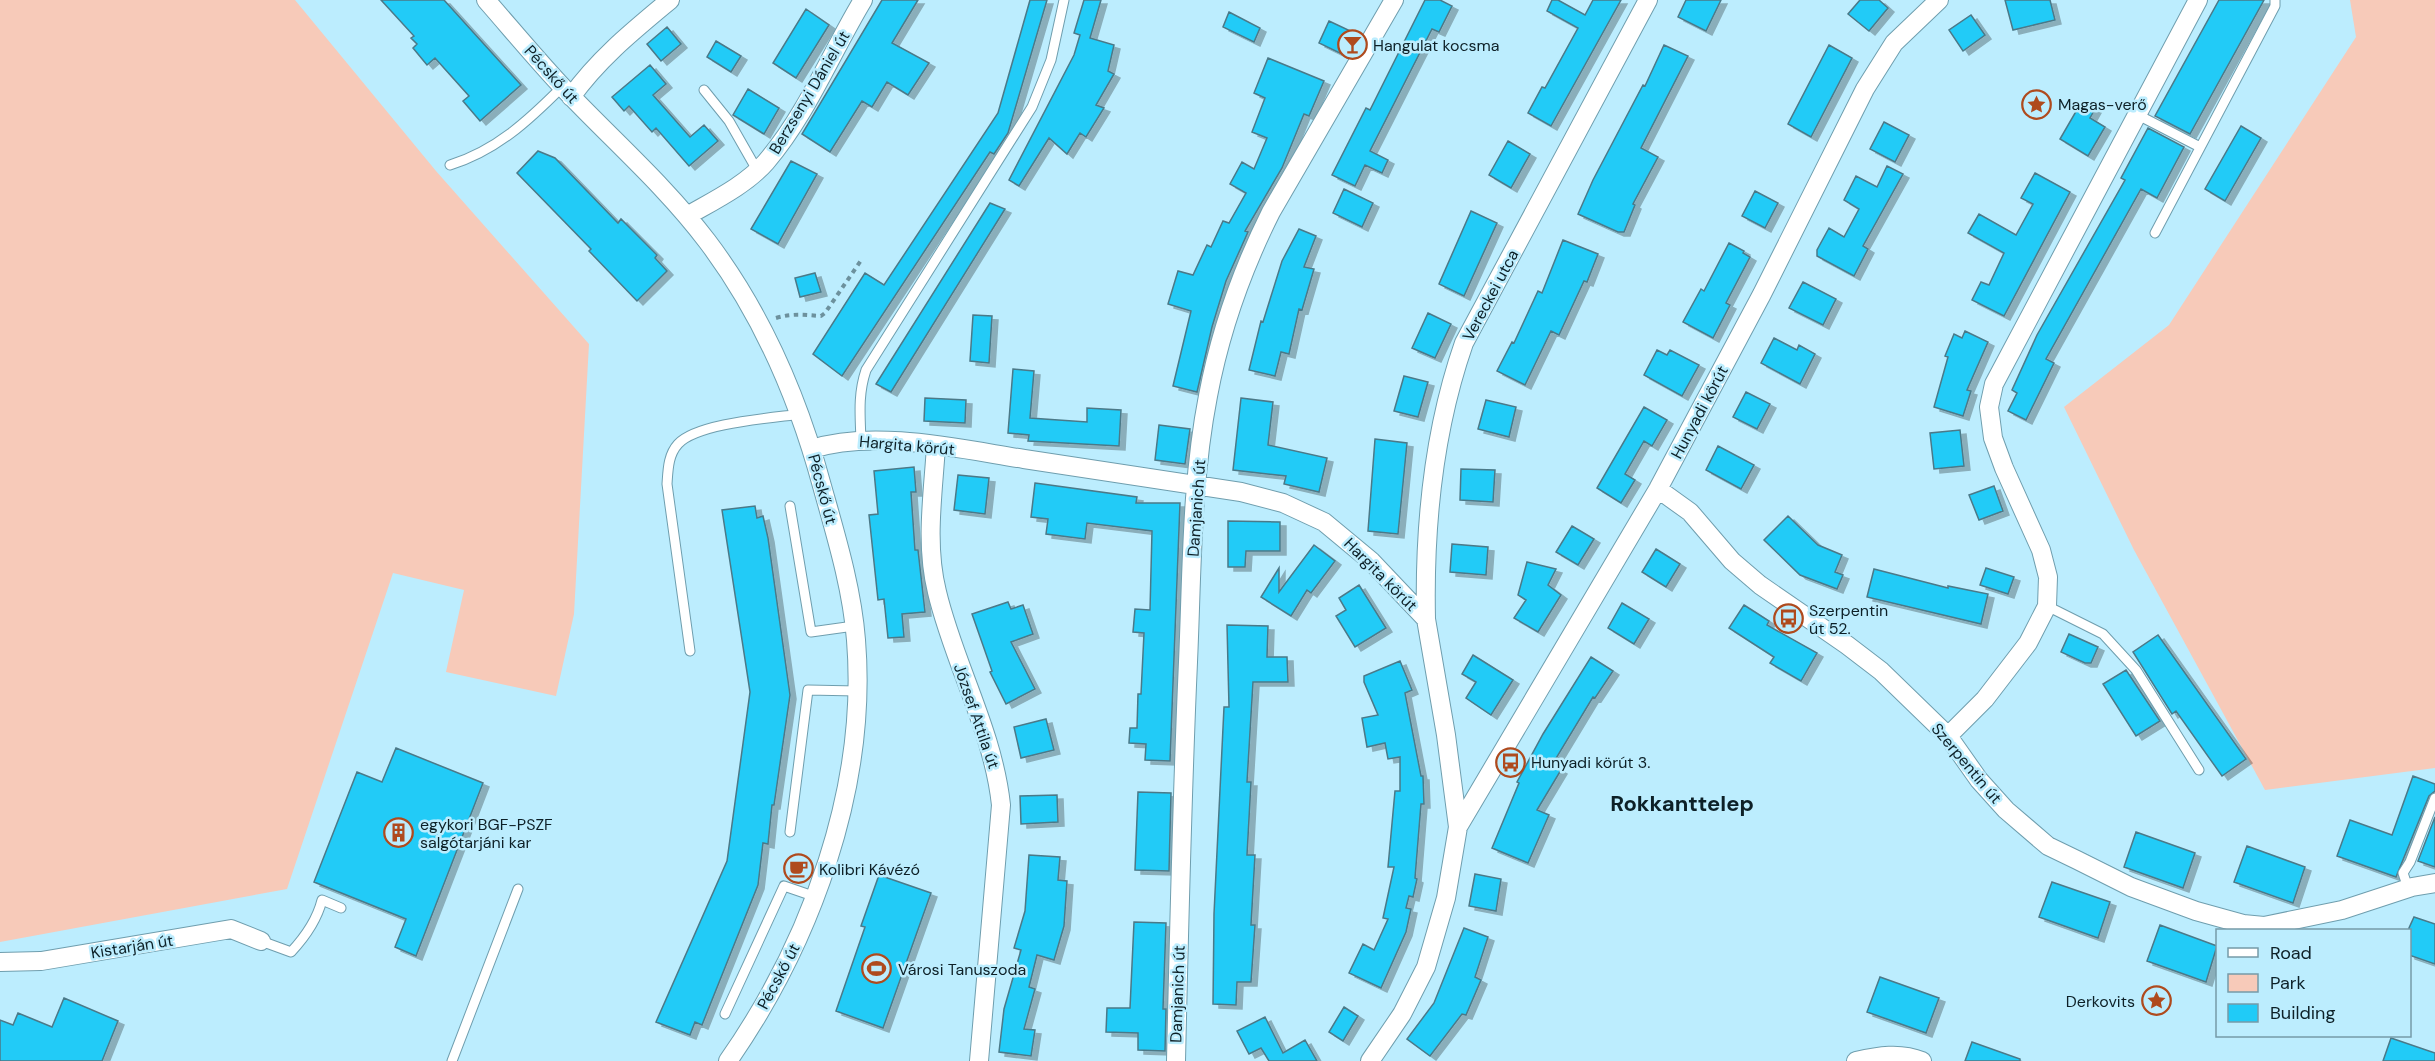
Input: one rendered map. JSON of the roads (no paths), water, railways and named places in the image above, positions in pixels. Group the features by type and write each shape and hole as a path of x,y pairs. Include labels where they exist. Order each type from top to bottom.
{"street":[{"name":"Pécskő út","path":"486,0 567,92 687,216 733,280 759,324 789,383 812,449 839,549 854,626 857,691 845,795 816,897 805,924 763,1006 728,1061"},
{"path":"567,92 617,44 670,0"},
{"name":"Berzsenyi Dániel út","path":"687,216 717,199 765,163 788,132 863,0"},
{"name":"Damjanich út","path":"1176,1061 1184,736 1196,485 1210,384 1245,269 1271,212 1394,0"},
{"name":"Vereckei utca","path":"1426,619 1426,556 1432,481 1447,401 1464,343 1648,0"},
{"name":"Hunyadi körút","path":"1458,828 1658,489 1762,294 1864,88 1894,43 1939,0"},
{"path":"1948,736 1985,699 2028,643 2047,606 2048,577 2041,550 1993,438 1989,407 1994,384 2198,0"},
{"name":"Hargita körút","path":"812,449 838,441 861,440 936,447 1241,492 1283,503 1318,519 1335,530 1371,561 1426,619 1446,735 1458,828 1444,907 1426,967 1402,1014 1370,1061"},
{"name":"József Attila út","path":"936,447 931,545 936,590 955,651 989,740 1001,805 979,1061"},
{"name":"Szerpentin út","path":"1658,489 1690,512 1716,543 1748,574 1866,659 1948,736 1979,780 2006,810 2048,846 2131,887 2214,917 2243,924 2264,926 2342,910 2408,888 2435,883"},
{"name":"Kistarján út","path":"0,962 41,961 231,929 261,941"},
{"path":"1856,1061 1894,1055 1913,1057 1922,1061"}],"lane":[{"path":"861,440 858,407 860,387 867,370 1032,107 1051,60 1064,0"},
{"path":"2155,233 2275,6 2275,0"},
{"path":"704,90 729,121 757,170"},
{"path":"450,165 464,161 497,144 567,92"},
{"path":"2136,114 2200,147"},
{"path":"690,651 667,484 669,461 678,444 697,432 801,414"},
{"path":"790,506 811,632 854,626"},
{"path":"2047,606 2103,634 2136,670 2199,770"},
{"path":"790,832 808,690 857,691"},
{"path":"2408,888 2403,873 2410,862 2435,798"},
{"path":"725,1014 784,886 816,897"},
{"path":"452,1061 518,889"},
{"path":"261,941 291,952 319,914 322,900 341,908"}],"place":[{"name":"Hangulat kocsma","path":"1352,45"},
{"name":"Magas-verő","path":"2037,104"},
{"name":"Szerpentin út 52.","path":"1788,619"},
{"name":"Hunyadi körút 3.","path":"1510,762"},
{"name":"egykori BGF-PSZF salgótarjáni kar","path":"399,833"},
{"name":"Kolibri Kávézó","path":"798,869"},
{"name":"Városi Tanuszoda","path":"877,969"},
{"name":"Derkovits","path":"2156,1001"}],"district":[{"name":"Rokkanttelep","path":"1682,803"}]}
